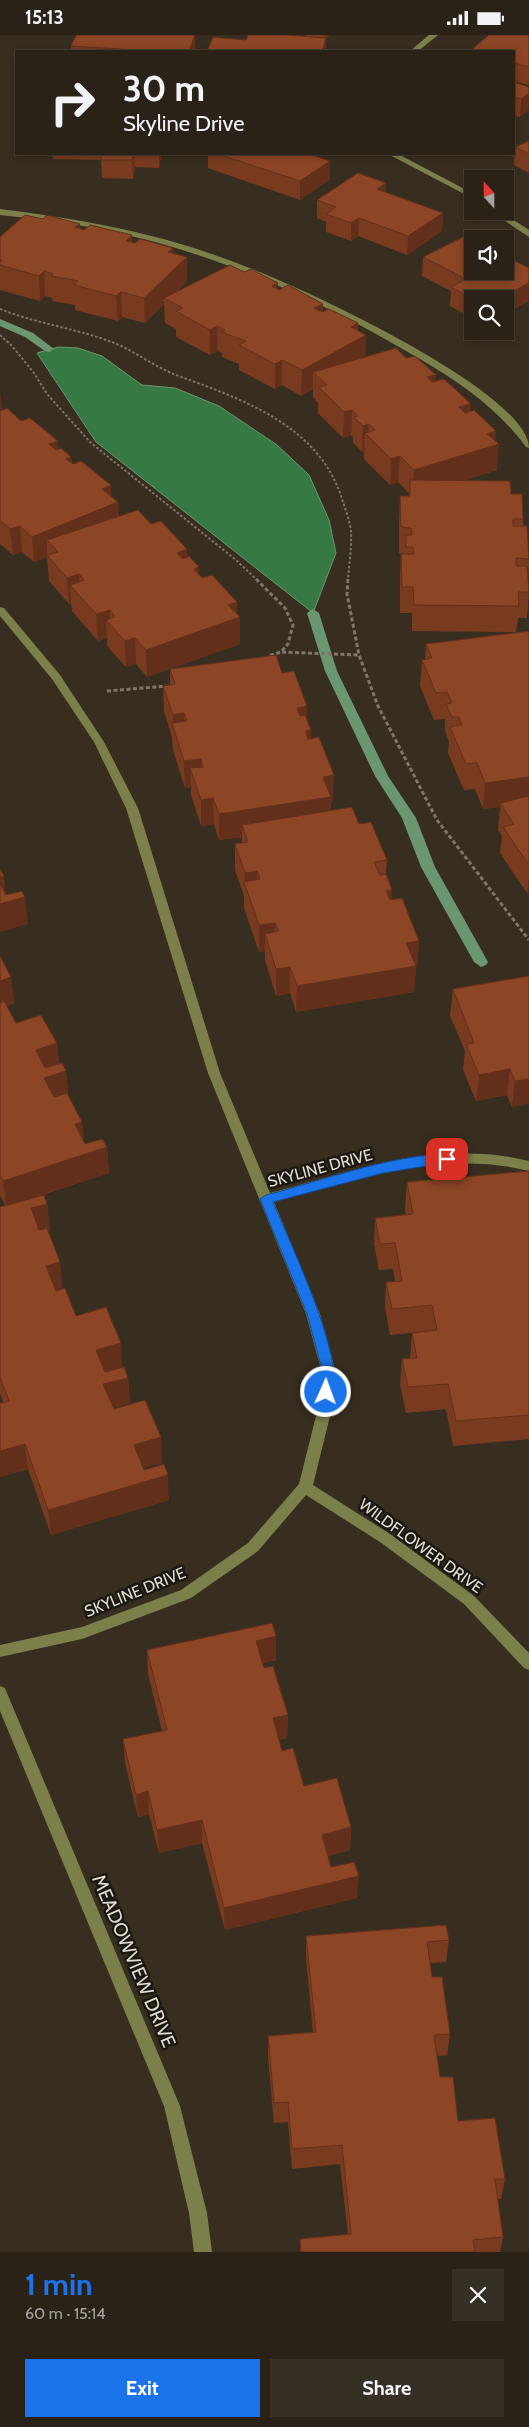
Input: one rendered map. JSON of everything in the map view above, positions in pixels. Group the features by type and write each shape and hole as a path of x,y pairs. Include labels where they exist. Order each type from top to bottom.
{"street":[{"path":"415,50 434,35"},
{"path":"394,155 464,192"},
{"path":"0,212 96,225 183,248 264,275 349,315 405,346 479,391 503,411 529,445"},
{"path":"508,220 529,234"},
{"path":"0,610 56,677 94,734 132,808 214,1073 266,1199"},
{"name":"SKYLINE DRIVE","path":"0,1651 82,1633 186,1594 253,1547 305,1487 324,1412 329,1373 313,1314 266,1199 383,1169 432,1159 493,1158 529,1166"},
{"name":"WILDFLOWER DRIVE","path":"305,1487 385,1538 469,1600 529,1663"},
{"name":"MEADOWVIEW DRIVE","path":"0,1693 172,2106 198,2213 203,2252"}],"path":[{"path":"0,309 21,317 110,341 174,374 217,389 261,410 298,433 319,456 337,483 351,530 347,594 359,655 378,706 437,820 529,941"},
{"path":"0,335 12,346 34,373 47,394 91,443 236,560 285,609 293,625 288,644 281,652"},
{"path":"263,658 281,652 359,655"},
{"path":"107,691 168,686"}],"shaded area":[{"path":"58,347 78,348 102,356 142,385 175,388 219,406 277,445 309,475 329,520 336,553 313,613 96,442 37,353"}],"building":[{"path":"76,35 195,35 189,50 136,50 71,46"},
{"path":"248,35 288,35 326,38 322,50 207,50 213,37 246,40"},
{"path":"489,35 529,35 529,67 515,63 515,50 471,50"},
{"path":"515,82 529,87 529,93 521,99 515,97"},
{"path":"529,141 529,154 515,147"},
{"path":"102,155 133,155 132,160 101,160"},
{"path":"221,155 312,155 330,161 300,181"},
{"path":"358,173 386,183 377,189 443,213 408,236 359,218 351,223 326,214 336,207 317,200"},
{"path":"25,215 43,219 47,215 80,224 75,227 84,230 90,225 132,235 126,241 135,243 140,239 173,248 168,252 187,257 144,298 121,292 116,296 74,285 78,281 51,276 53,274 44,271 39,276 0,265 2,260 0,260 0,237"},
{"path":"464,236 464,278 423,257"},
{"path":"514,260 529,268 529,283 514,291 464,290 464,294 451,287 464,280 514,280"},
{"path":"230,265 244,272 251,269 278,283 272,286 279,290 288,285 323,304 314,308 322,312 329,309 358,323 351,327 366,335 302,370 282,360 275,364 239,345 246,341 221,332 225,330 217,326 210,330 176,311 183,308 164,298"},
{"path":"396,348 406,358 415,356 436,375 427,377 432,382 444,379 471,404 459,407 465,413 474,410 496,431 487,434 499,444 414,470 400,456 391,459 365,433 375,430 369,424 363,426 354,417 358,416 352,410 344,412 319,387 327,385 313,372"},
{"path":"7,408 21,421 30,418 58,441 49,444 56,450 61,448 71,457 66,459 73,464 81,461 111,485 102,489 118,502 32,537 20,526 10,529 0,520 0,411"},
{"path":"410,480 510,481 511,494 522,494 523,519 513,519 513,526 527,526 529,559 516,558 516,566 527,566 529,592 518,592 519,606 414,605 413,587 402,587 401,554 414,554 413,547 406,547 406,535 412,535 411,528 401,527 400,496 410,496"},
{"path":"138,510 151,524 161,521 187,549 177,553 183,559 189,556 199,567 194,569 202,578 212,575 237,602 228,605 240,617 146,650 135,638 125,641 106,620 115,617 110,610 96,614 70,585 84,580 79,574 67,578 47,555 58,552 47,540"},
{"path":"529,631 529,777 485,783 477,763 466,764 450,727 462,725 459,717 452,717 446,704 452,703 447,692 436,693 422,660 432,658 426,644"},
{"path":"276,655 282,673 294,671 307,706 297,708 300,716 305,715 311,730 306,731 308,739 319,737 334,775 323,777 331,797 219,814 213,798 201,800 190,768 203,767 201,759 184,761 172,723 187,721 184,713 173,715 163,686 175,684 170,669"},
{"path":"529,796 529,865 503,827 514,824 500,803"},
{"path":"352,807 359,824 371,822 387,860 374,862 380,875 386,874 392,890 386,891 390,900 402,898 419,941 406,943 416,966 297,986 290,967 276,969 265,934 279,931 275,923 259,925 244,882 260,879 257,871 245,873 235,844 248,842 242,825"},
{"path":"0,869 4,876 0,877"},
{"path":"0,884 6,895 22,891 25,897 0,904"},
{"path":"0,956 11,977 0,981"},
{"path":"529,976 529,1079 515,1081 510,1069 479,1075 466,1044 474,1043 453,989"},
{"path":"4,1001 16,1023 41,1015 57,1043 36,1050 45,1068 62,1063 66,1071 44,1078 54,1097 67,1093 82,1122 75,1124 85,1144 102,1139 107,1147 3,1181 0,1175 0,1003"},
{"path":"529,1171 529,1415 456,1421 448,1384 408,1387 402,1359 417,1358 412,1333 437,1330 432,1305 392,1309 386,1282 402,1281 395,1243 380,1244 375,1218 413,1214 407,1182"},
{"path":"44,1195 47,1204 31,1208 39,1230 47,1228 60,1262 46,1266 56,1291 65,1288 76,1316 106,1307 121,1343 96,1350 105,1372 124,1367 128,1378 103,1384 114,1409 145,1400 161,1437 134,1445 144,1470 164,1464 168,1475 48,1510 25,1444 0,1451 0,1403 9,1401 0,1377 0,1207"},
{"path":"272,1623 276,1636 256,1641 264,1668 273,1666 288,1715 273,1718 282,1751 293,1748 304,1786 337,1778 351,1827 322,1835 331,1867 354,1862 359,1876 224,1908 202,1820 157,1830 148,1791 136,1795 123,1739 167,1730 147,1650"},
{"path":"446,1925 449,1940 427,1942 432,1977 442,1977 450,2034 434,2035 440,2077 453,2077 458,2121 495,2118 505,2179 495,2179 503,2237 473,2240 475,2252 301,2252 300,2239 351,2234 342,2145 292,2149 288,2102 274,2103 268,2036 316,2032 306,1936"}],"waterway":[{"path":"0,322 29,335 49,349"},
{"path":"313,613 331,671 382,776 409,818 428,867 481,962"}],"route":[{"path":"326,1392 329,1373 313,1314 266,1199 383,1169 432,1159 447,1159"}]}
